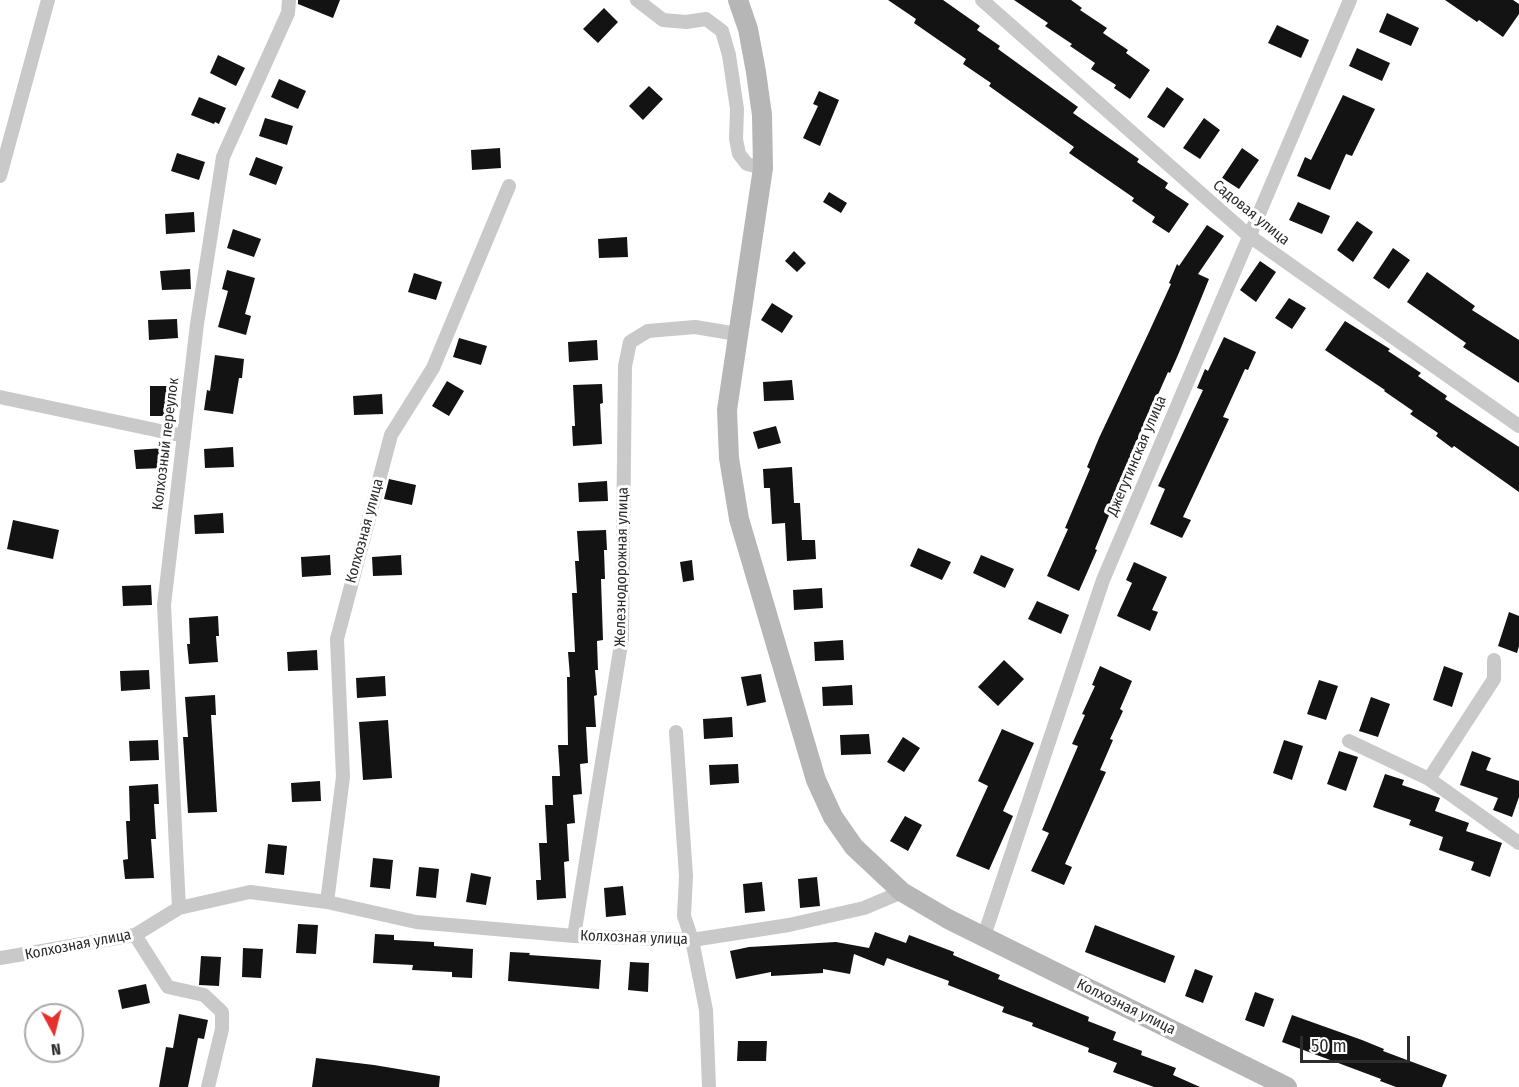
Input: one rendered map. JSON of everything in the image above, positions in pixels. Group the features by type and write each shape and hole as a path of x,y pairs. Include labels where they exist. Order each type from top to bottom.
{"main road":[{"path":"737,334 763,168 762,115 756,72 748,29 738,0"},
{"name":"Колхозная улица","path":"737,334 728,410 729,458 739,519 816,780 833,817 854,847 902,892 948,919 1287,1087"}],"street":[{"path":"0,176 48,0"},
{"name":"Колхозный переулок","path":"179,908 164,605 197,324 223,157 288,13 289,0"},
{"path":"637,0 663,20 686,22 706,19 722,31 729,54 737,109 736,139 739,154 747,164 763,168"},
{"name":"Садовая улица","path":"982,0 1248,236 1519,426"},
{"name":"Джегутинская улица","path":"984,936 1103,580 1350,0"},
{"name":"Колхозная улица","path":"327,902 343,777 337,639 391,435 433,368 509,186"},
{"name":"Железнодорожная улица","path":"574,936 622,639 625,366 630,342 648,331 695,327 737,334"},
{"path":"0,397 184,436"},
{"path":"1429,779 1494,679 1494,660"},
{"path":"676,732 686,876 684,916 692,940 706,1010 709,1087"},
{"path":"1349,741 1429,779 1519,843"},
{"name":"Колхозная улица","path":"0,958 135,935 179,908 250,892 327,902 416,922 574,936 692,940 789,925 864,908 902,892"},
{"path":"135,935 168,987 204,995 222,1012 222,1029 208,1087"}],"building":[{"path":"298,0 340,0 333,18 298,4"},
{"path":"888,0 943,0 980,26 977,30 1000,46 998,49 1078,107 1073,113 1139,159 1137,162 1168,183 1165,188 1189,204 1169,233 1152,222 1155,217 1132,201 1134,198 1069,153 1074,147 989,86 991,83 963,64 966,59 914,23 916,19"},
{"path":"1014,0 1071,0 1082,8 1080,10 1107,28 1103,33 1128,50 1126,53 1150,70 1130,99 1114,88 1116,85 1091,69 1095,63 1045,26 1048,23"},
{"path":"1445,0 1513,0 1519,4 1519,14 1503,37"},
{"path":"604,8 618,22 598,43 583,29"},
{"path":"1387,13 1419,28 1411,46 1379,32"},
{"path":"1277,25 1309,40 1301,58 1268,43"},
{"path":"1357,48 1390,63 1382,81 1349,66"},
{"path":"218,55 245,68 236,86 210,73"},
{"path":"279,79 306,91 298,109 271,97"},
{"path":"649,86 663,99 643,120 629,106"},
{"path":"1167,87 1184,99 1164,128 1147,117"},
{"path":"819,91 839,100 820,146 803,138 818,106 813,104"},
{"path":"1343,95 1375,109 1352,156 1346,154 1330,190 1297,176 1305,157 1311,160"},
{"path":"199,97 226,108 219,124 191,115"},
{"path":"265,118 293,126 287,145 259,136"},
{"path":"1204,118 1220,130 1200,159 1183,148"},
{"path":"500,148 501,168 472,170 471,150"},
{"path":"1242,148 1259,160 1239,189 1222,178"},
{"path":"177,153 205,162 199,180 171,171"},
{"path":"256,157 283,167 276,185 249,175"},
{"path":"829,192 847,203 841,213 823,202"},
{"path":"1298,202 1330,216 1322,234 1289,220"},
{"path":"194,212 195,232 166,234 165,214"},
{"path":"1357,221 1373,232 1353,262 1337,250"},
{"path":"1207,225 1224,236 1198,274 1209,279 1178,355 1170,373 1168,372 1114,494 1117,496 1079,591 1047,576 1068,529 1065,528 1090,469 1087,467 1099,438 1171,284 1169,283 1177,264 1179,266"},
{"path":"233,229 261,239 254,257 227,248"},
{"path":"627,237 628,257 599,258 598,239"},
{"path":"1393,248 1410,260 1389,289 1373,278"},
{"path":"794,251 806,263 797,272 785,261"},
{"path":"1260,261 1276,272 1256,302 1240,290"},
{"path":"190,269 191,289 162,290 160,271"},
{"path":"227,270 255,278 245,314 251,316 246,335 218,327 228,291 222,289"},
{"path":"1427,272 1475,306 1472,310 1519,340 1519,383 1463,347 1466,343 1407,302"},
{"path":"414,273 442,282 436,300 408,292"},
{"path":"1289,298 1306,308 1292,329 1275,318"},
{"path":"772,303 793,316 782,333 761,320"},
{"path":"177,319 178,338 149,340 148,320"},
{"path":"1345,321 1390,349 1388,351 1421,373 1418,376 1447,396 1445,399 1519,447 1519,492 1454,446 1452,448 1436,436 1438,433 1410,414 1413,411 1325,350"},
{"path":"1224,337 1256,352 1248,370 1245,369 1223,417 1229,419 1183,517 1191,520 1182,538 1150,524 1165,489 1158,486 1203,390 1197,388 1205,369 1208,371"},
{"path":"459,338 487,346 481,365 453,357"},
{"path":"597,340 598,360 569,362 568,342"},
{"path":"215,355 244,359 233,414 204,410 207,390 210,391"},
{"path":"792,380 794,400 764,401 763,382"},
{"path":"447,381 464,391 449,416 432,406"},
{"path":"602,384 603,403 600,404 602,444 573,446 572,426 575,426 573,385"},
{"path":"150,386 171,386 171,416 150,416"},
{"path":"382,394 383,414 354,415 353,396"},
{"path":"776,426 781,443 758,449 753,432"},
{"path":"233,447 234,467 205,468 204,449"},
{"path":"164,448 165,468 136,469 134,450"},
{"path":"792,467 794,503 800,503 802,540 815,540 816,559 787,561 785,523 772,524 770,488 764,488 763,469"},
{"path":"389,479 416,485 412,505 384,499"},
{"path":"607,481 608,501 579,502 578,483"},
{"path":"223,513 224,533 195,534 194,515"},
{"path":"13,520 59,530 53,559 7,549"},
{"path":"606,530 605,579 601,579 603,640 597,641 598,670 595,670 596,727 586,727 588,763 580,764 582,794 573,795 575,823 567,824 569,861 564,862 566,898 537,900 536,880 541,880 539,843 547,843 545,805 553,805 552,776 560,776 558,745 568,745 567,677 570,677 568,652 575,652 572,593 577,593 575,561 579,561 577,531"},
{"path":"918,548 951,562 942,580 910,566"},
{"path":"330,555 331,575 302,577 301,557"},
{"path":"401,555 402,575 373,576 372,557"},
{"path":"981,555 1014,569 1005,588 973,573"},
{"path":"692,560 694,580 683,582 680,562"},
{"path":"1134,562 1167,577 1152,610 1158,612 1150,631 1117,616 1132,583 1126,580"},
{"path":"151,585 152,605 123,606 122,586"},
{"path":"822,588 823,608 794,610 793,590"},
{"path":"1037,601 1069,615 1061,634 1028,619"},
{"path":"1509,612 1519,616 1517,653 1498,646"},
{"path":"218,616 219,636 216,636 218,662 189,664 187,644 190,644 189,618"},
{"path":"843,640 844,660 815,661 814,642"},
{"path":"317,650 318,670 288,671 287,652"},
{"path":"1004,660 1024,679 998,706 978,687"},
{"path":"1100,666 1132,681 1120,709 1123,711 1110,739 1113,740 1100,770 1106,772 1065,864 1072,867 1064,885 1031,871 1049,833 1042,830 1078,746 1072,744 1085,715 1082,714 1095,686 1092,685"},
{"path":"1444,666 1463,673 1452,707 1433,700"},
{"path":"149,670 150,689 121,691 120,671"},
{"path":"761,674 766,702 747,706 741,677"},
{"path":"385,676 386,696 357,698 356,678"},
{"path":"1319,680 1338,686 1326,720 1307,714"},
{"path":"852,685 853,705 823,706 822,687"},
{"path":"215,695 216,715 211,715 217,812 188,813 183,737 188,737 185,697"},
{"path":"1371,697 1390,704 1378,737 1359,731"},
{"path":"732,717 733,737 704,739 703,719"},
{"path":"388,720 392,778 363,780 359,722"},
{"path":"1002,729 1034,743 1003,811 1013,816 989,870 956,856 988,786 978,781"},
{"path":"869,734 871,754 841,755 840,735"},
{"path":"903,737 920,748 904,772 887,762"},
{"path":"158,740 159,760 130,761 129,741"},
{"path":"1284,740 1303,746 1292,780 1273,773"},
{"path":"1339,751 1358,757 1346,791 1327,784"},
{"path":"1472,751 1491,758 1486,770 1519,781 1519,797 1512,817 1493,810 1498,798 1460,785"},
{"path":"738,764 739,783 710,785 709,765"},
{"path":"1385,774 1404,780 1402,785 1440,798 1435,811 1469,823 1466,831 1502,843 1490,877 1471,870 1474,862 1439,850 1443,837 1409,825 1411,820 1373,807"},
{"path":"320,781 321,801 292,802 291,783"},
{"path":"158,784 159,804 154,804 156,839 151,839 154,878 125,879 123,860 128,859 126,821 130,821 129,786"},
{"path":"905,816 922,825 908,851 890,841"},
{"path":"268,844 287,846 284,875 265,873"},
{"path":"373,858 393,860 390,889 370,887"},
{"path":"419,867 439,869 436,898 416,896"},
{"path":"471,873 491,877 486,905 466,902"},
{"path":"817,877 820,906 800,908 798,879"},
{"path":"762,882 765,911 745,913 743,884"},
{"path":"623,886 626,915 606,917 604,888"},
{"path":"298,924 318,925 316,954 296,953"},
{"path":"1095,925 1175,956 1165,983 1085,952"},
{"path":"875,932 906,943 909,935 954,952 953,955 1000,975 998,979 1089,1017 1088,1021 1116,1032 1113,1040 1142,1051 1141,1055 1176,1068 1173,1075 1200,1087 1154,1087 1113,1072 1117,1063 1088,1052 1089,1048 1002,1012 1004,1007 948,985 949,981 887,958 884,966 854,954 850,974 823,969 823,973 771,976 771,972 736,979 730,951 749,947 836,942 869,948"},
{"path":"375,934 394,935 394,940 434,942 434,946 473,949 472,978 452,977 452,972 412,970 413,965 373,963"},
{"path":"243,948 263,949 261,978 242,977"},
{"path":"510,952 601,960 599,989 508,981"},
{"path":"201,956 221,957 219,986 199,985"},
{"path":"630,962 649,963 648,992 628,990"},
{"path":"1195,969 1213,976 1203,1003 1185,996"},
{"path":"146,984 150,1003 122,1009 118,990"},
{"path":"1255,992 1274,999 1264,1027 1245,1020"},
{"path":"179,1014 208,1020 204,1039 198,1038 188,1087 159,1087 166,1047 173,1048"},
{"path":"1292,1015 1362,1040 1384,1049 1383,1051 1447,1075 1442,1087 1396,1087 1380,1081 1381,1079 1282,1042"},
{"path":"738,1041 767,1041 766,1061 737,1061"},
{"path":"316,1058 440,1076 439,1087 312,1087"}]}
